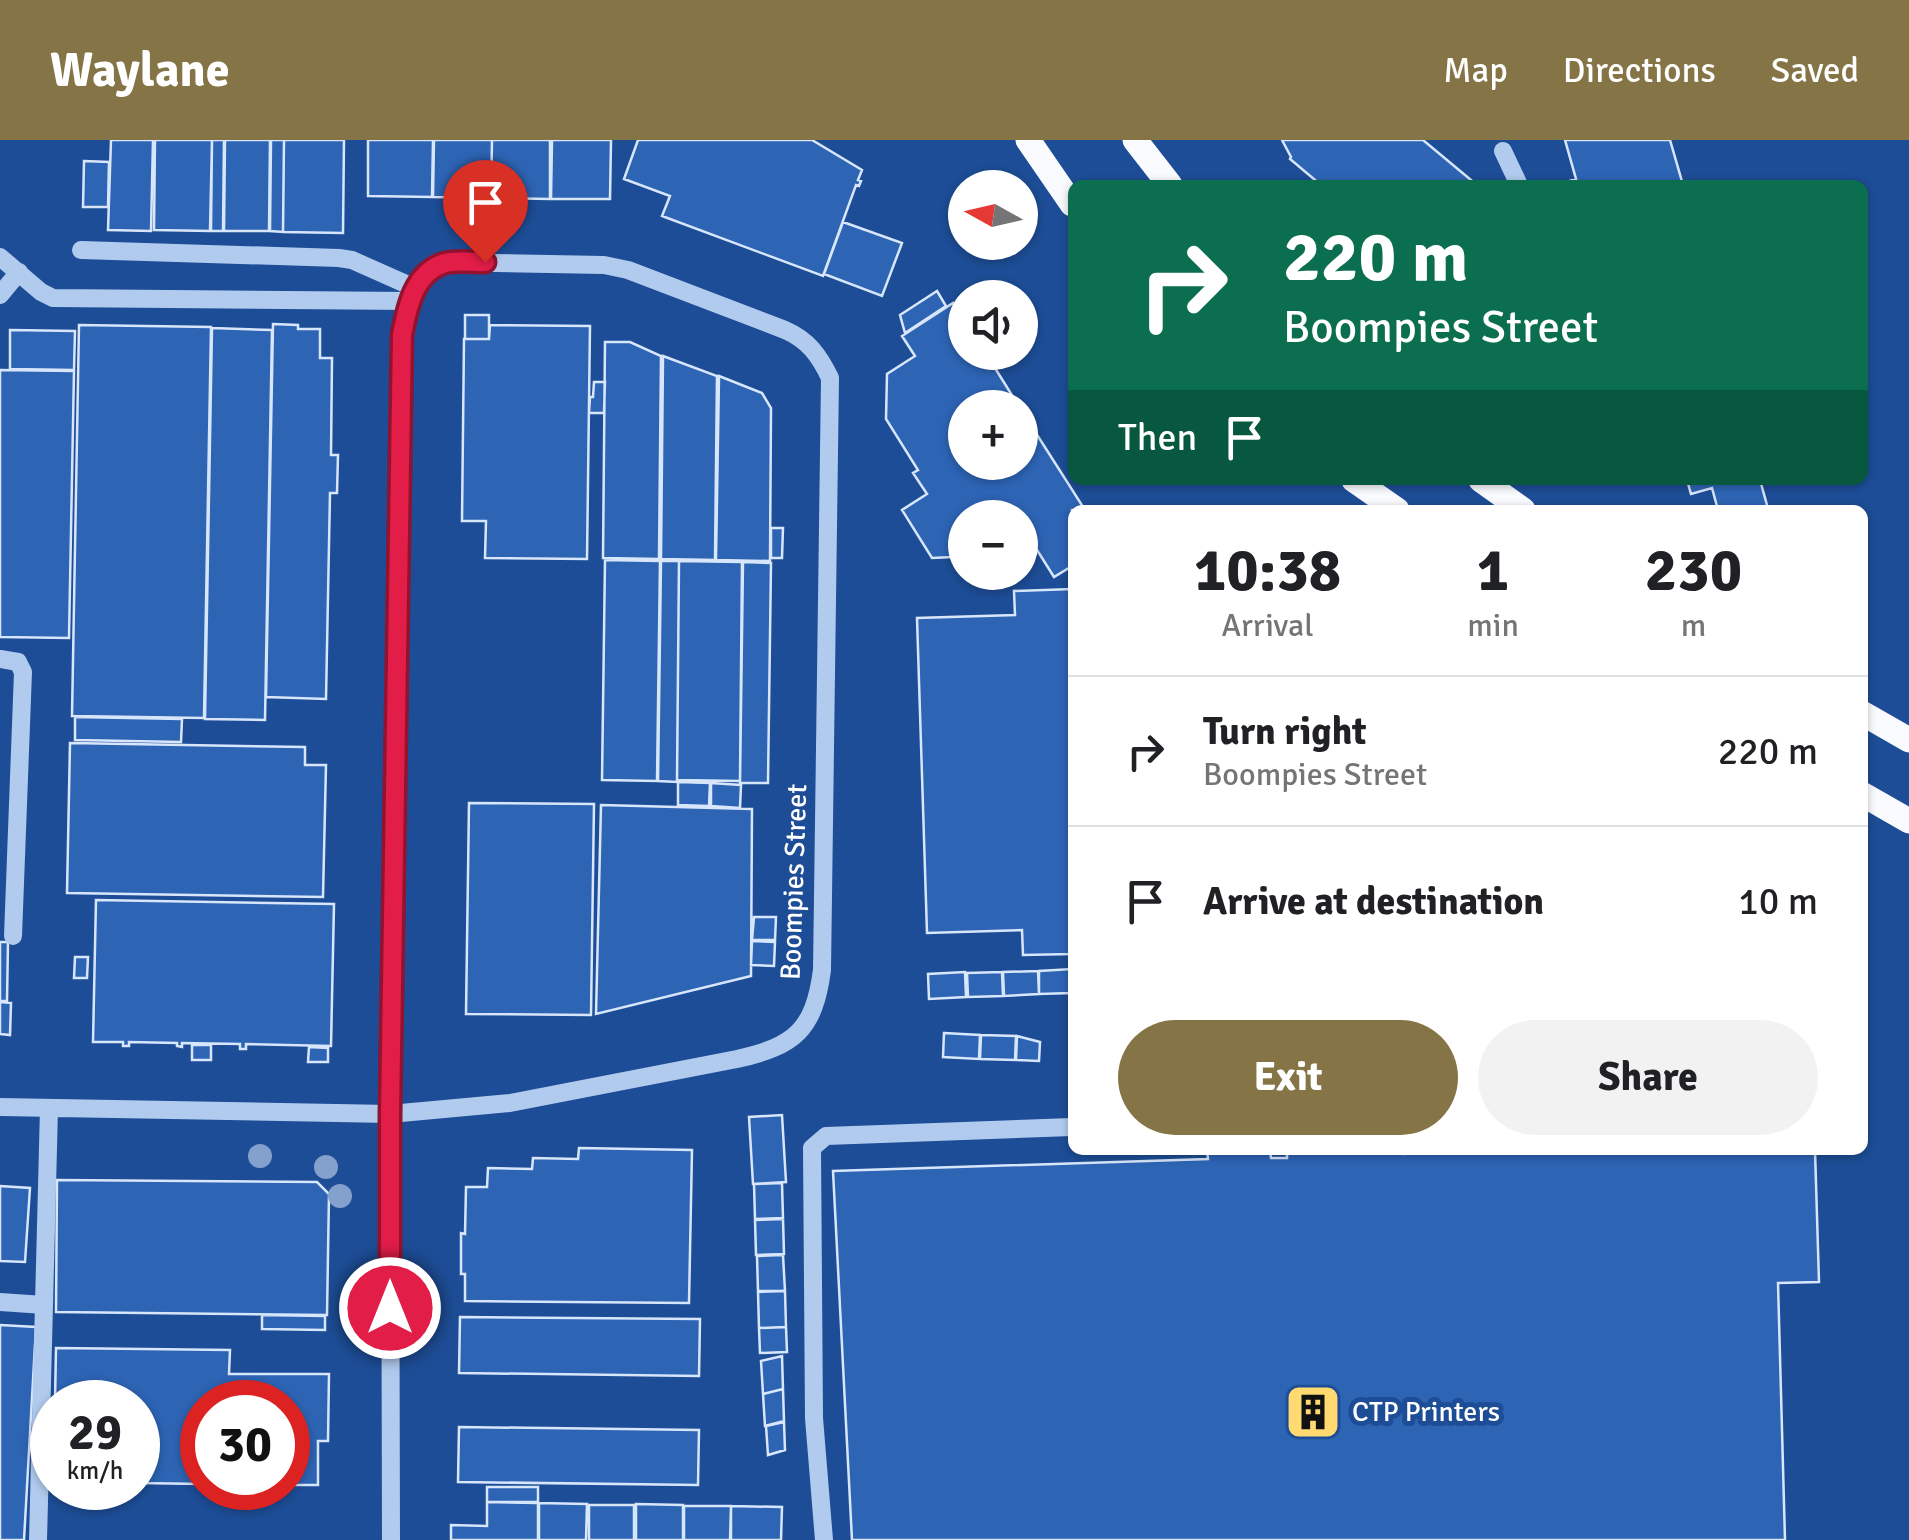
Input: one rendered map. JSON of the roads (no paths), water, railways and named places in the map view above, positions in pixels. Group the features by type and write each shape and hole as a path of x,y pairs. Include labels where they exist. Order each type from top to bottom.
{"main road":[{"path":"1028,140 1068,198"},
{"path":"1136,140 1166,180"},
{"path":"1361,485 1390,505"},
{"path":"1488,485 1516,505"},
{"path":"1868,716 1909,740"},
{"path":"1868,798 1909,822"}],"street":[{"path":"1484,140 1502,146 1517,180"},
{"path":"81,250 339,258 352,260 413,294"},
{"path":"0,257 53,298 413,294"},
{"name":"Boompies Street","path":"0,1107 390,1114 510,1103 764,1053 788,1042 810,1019 822,970 830,378 822,361 802,337 638,274 604,265 446,262 430,272 413,294"},
{"path":"0,295 19,272"},
{"path":"391,1540 390,1114 402,335 413,294"},
{"path":"0,659 18,662 23,672 13,936"},
{"path":"38,1540 49,1108"},
{"path":"824,1540 814,1418 812,1148 826,1136 1068,1127"},
{"path":"0,1302 44,1305"}],"place":[{"name":"CTP Printers","path":"1313,1412"}]}
